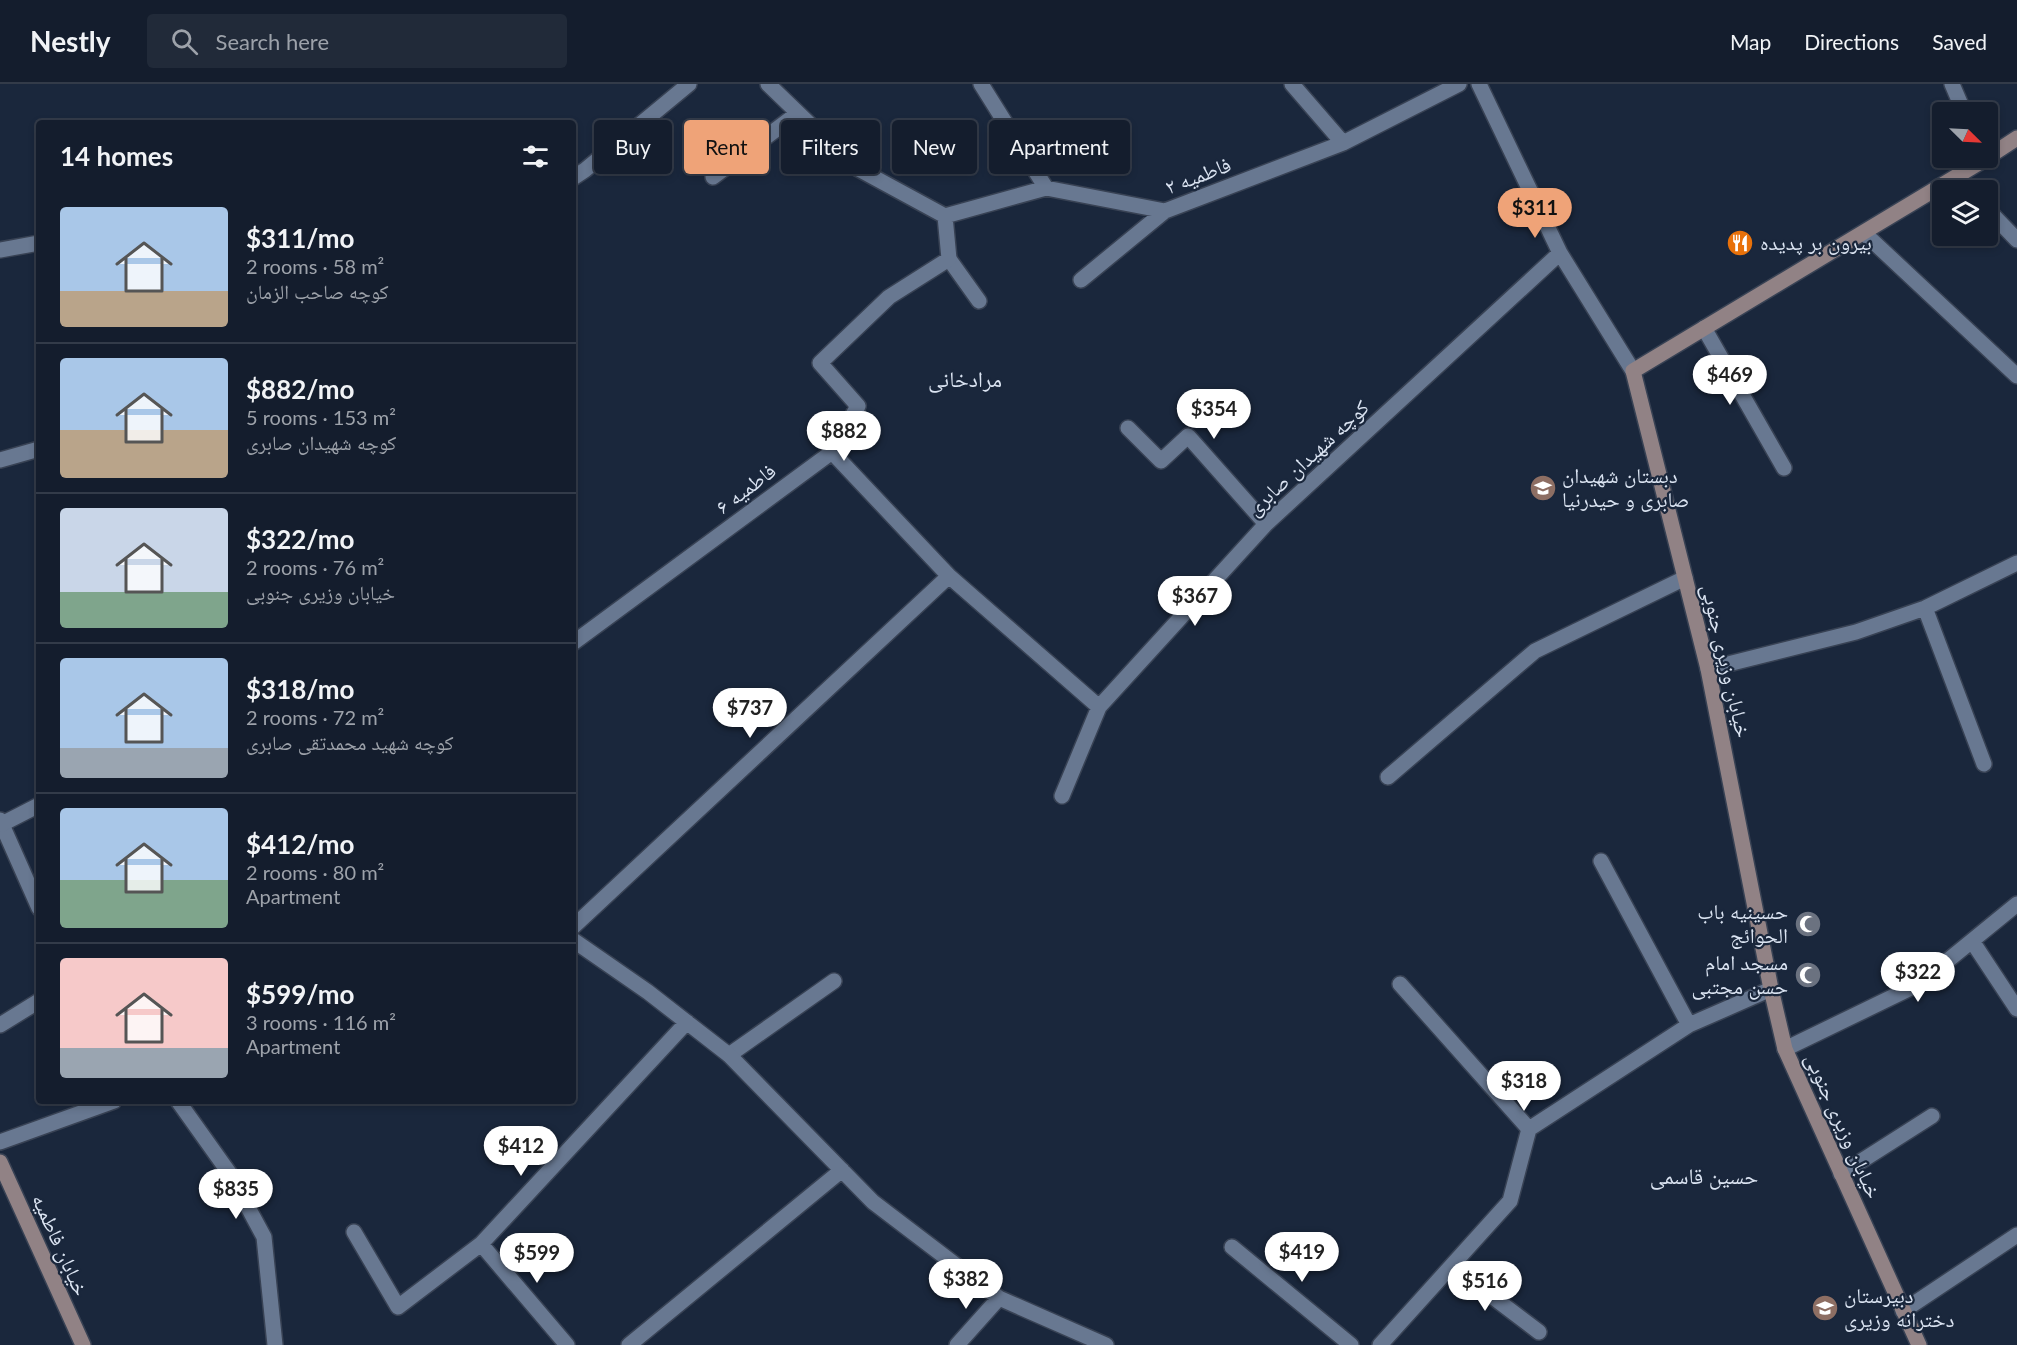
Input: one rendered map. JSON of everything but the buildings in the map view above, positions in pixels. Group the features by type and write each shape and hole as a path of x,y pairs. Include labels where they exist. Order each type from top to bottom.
{"street":[{"path":"576,176 688,84"},
{"path":"768,84 853,166 945,216 949,259 980,301"},
{"path":"981,84 1046,188"},
{"path":"1292,84 1342,143"},
{"name":"فاطمیه ۲","path":"945,216 1046,188 1165,211 1342,143 1459,84"},
{"path":"1479,84 1560,253 1633,371 1970,168"},
{"path":"1952,84 1960,102"},
{"path":"713,177 798,113"},
{"path":"1998,150 2017,138"},
{"path":"1081,280 1165,211"},
{"path":"1998,220 2017,240"},
{"path":"1864,233 2017,376"},
{"path":"0,250 36,244"},
{"name":"کوچه شهیدان صابری","path":"1062,796 1099,707 1266,524 1560,253"},
{"name":"فاطمیه ۶","path":"576,641 832,452 858,406 820,363 889,297 949,259"},
{"path":"1704,328 1784,468"},
{"name":"خیابان وزیری جنوبی","path":"1633,371 1708,669 1785,1049 1919,1345"},
{"path":"1128,428 1161,461 1188,436 1266,524"},
{"path":"0,460 36,450"},
{"path":"832,452 949,576 1099,707"},
{"path":"1708,669 1856,632 1925,608 2017,563"},
{"path":"576,924 949,576"},
{"path":"1388,777 1534,651 1685,578"},
{"path":"1925,608 1984,764"},
{"path":"36,806 1,822 36,901"},
{"path":"1601,861 1689,1025"},
{"path":"1785,1049 1919,984 2017,904"},
{"path":"1972,941 2017,1009"},
{"path":"576,942 648,992 729,1055 873,1202 999,1298 1106,1345"},
{"path":"729,1055 834,981"},
{"path":"1400,984 1528,1129"},
{"path":"1380,1345 1510,1201 1528,1129 1689,1025 1771,988"},
{"path":"0,1025 36,1003"},
{"path":"354,1232 399,1307 481,1244 687,1022"},
{"path":"0,1142 106,1104"},
{"path":"180,1104 230,1174 264,1237 275,1345"},
{"path":"1842,1174 1932,1116"},
{"name":"خیابان فاطمیه","path":"0,1162 82,1345"},
{"path":"629,1345 842,1170"},
{"path":"1903,1311 2017,1235"},
{"path":"481,1244 567,1345"},
{"path":"1232,1247 1351,1345"},
{"path":"1452,1266 1539,1332"},
{"path":"957,1345 999,1298"}],"place":[{"name":"بیرون بر پدیده","path":"1740,243"},
{"name":"دبستان شهیدان صابری و حیدرنیا","path":"1543,488"},
{"name":"حسینیه باب الحوائج","path":"1808,924"},
{"name":"مسجد امام حسن مجتبی","path":"1808,975"},
{"name":"دبیرستان دخترانه وزیری","path":"1825,1308"}],"district":[{"name":"مرادخانی","path":"965,379"},
{"name":"حسین قاسمی","path":"1704,1176"}]}
